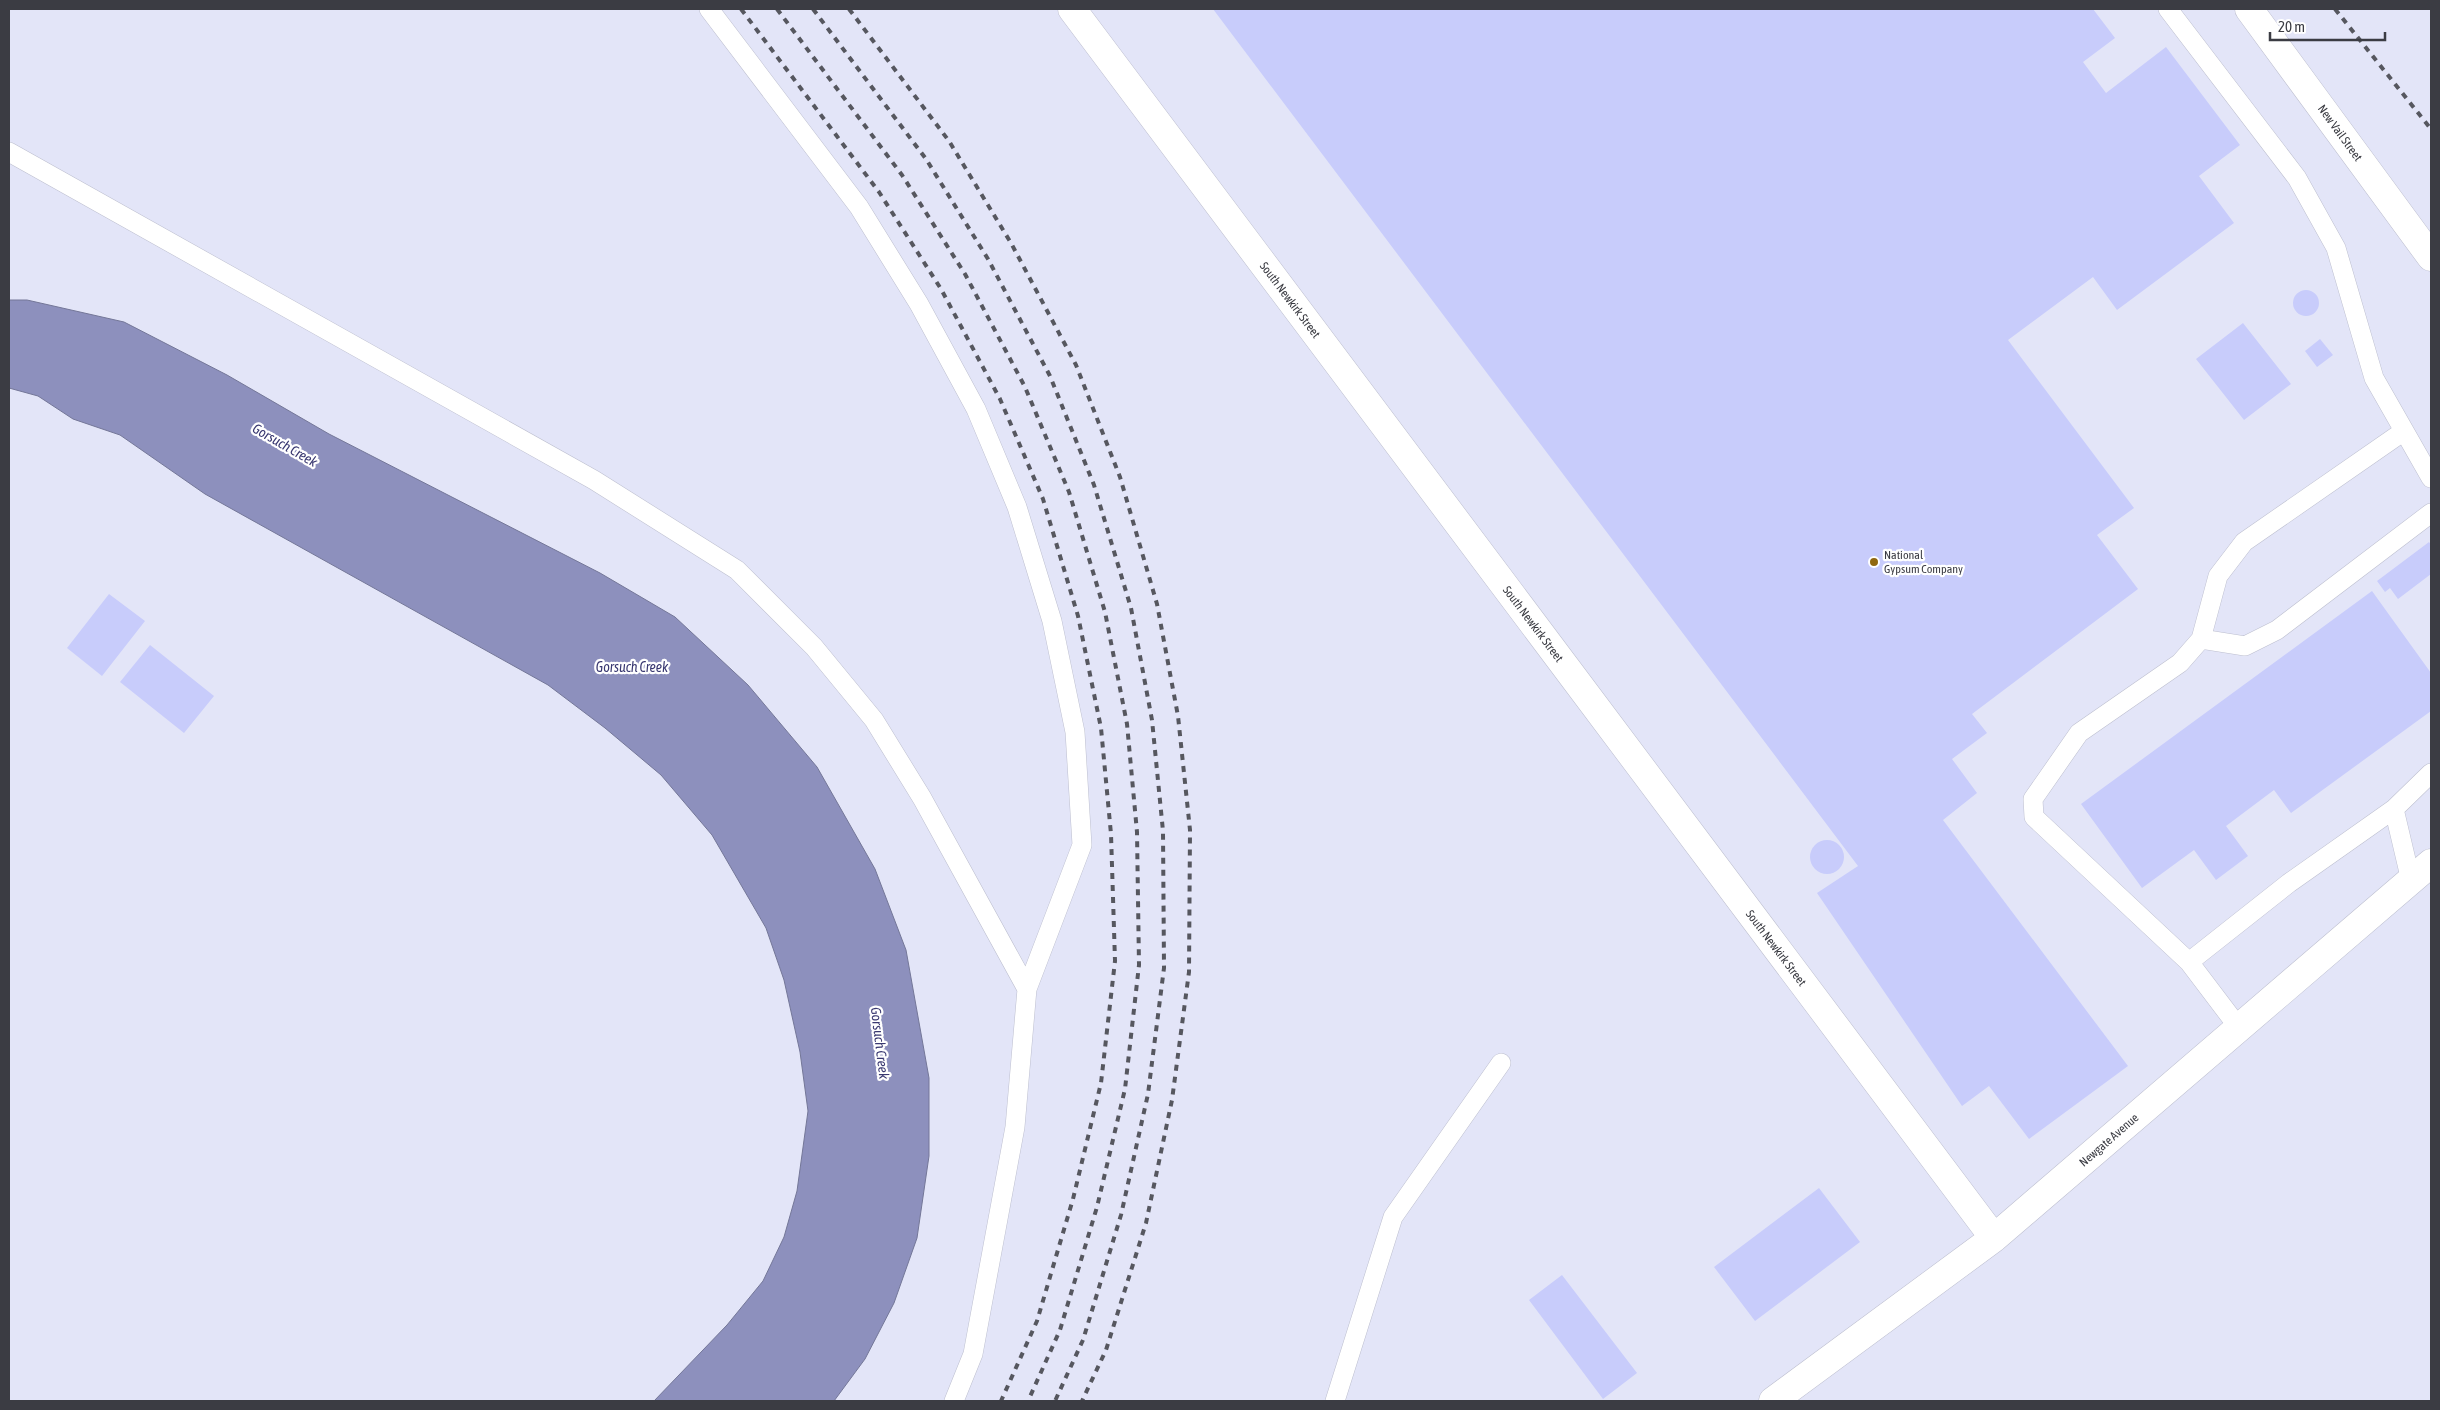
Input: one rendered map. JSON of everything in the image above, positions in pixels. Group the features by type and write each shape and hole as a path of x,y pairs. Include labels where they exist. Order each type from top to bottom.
{"street":[{"name":"South Newkirk Street","path":"1072,9 1994,1238"},
{"name":"New Vail Street","path":"2249,9 2431,257"},
{"name":"Newgate Avenue","path":"1773,1401 1994,1238 2431,863"}],"lane":[{"path":"709,9 859,207 919,304 976,409 1017,507 1052,621 1075,732 1082,844 1028,989 1015,1127 973,1354 954,1401"},
{"path":"2168,9 2298,178 2336,248 2374,378 2431,478"},
{"path":"9,152 594,480 737,570 814,647 874,720 922,798 1028,989"},
{"path":"2238,1028 2189,962 2034,817 2033,798 2079,732 2180,663 2201,639 2218,576 2244,542 2404,431"},
{"path":"2201,639 2246,646 2277,630 2431,514"},
{"path":"2189,962 2289,883 2394,810 2431,773"},
{"path":"2394,810 2411,880"},
{"path":"1335,1401 1394,1217 1501,1063"}],"shaded area":[{"path":"9,9 2431,9 2431,1401 9,1401"}],"water":[{"name":"Gorsuch Creek","path":"9,300 27,300 124,322 227,375 329,434 600,573 675,617 748,685 817,767 875,869 906,950 929,1078 929,1156 917,1238 894,1303 865,1359 834,1401 654,1401 727,1325 763,1281 784,1237 797,1191 808,1111 800,1052 784,980 766,928 712,835 661,775 605,728 548,685 205,494 120,435 73,419 38,396 9,388"}],"building":[{"name":"National Gypsum Company","path":"1213,9 2093,9 2115,38 2083,62 2106,93 2166,47 2240,145 2199,176 2234,223 2117,310 2093,277 2008,340 2134,508 2097,535 2138,589 1972,714 1987,733 1952,759 1977,793 1943,820 2128,1066 2029,1139 1989,1086 1962,1106 1817,893 1858,866"},
{"path":"2306,290 2315,294 2319,303 2315,312 2306,316 2297,312 2293,303 2297,294"},
{"path":"2243,323 2291,384 2244,420 2196,359"},
{"path":"2320,339 2333,355 2317,367 2305,351"},
{"path":"2429,542 2431,545 2431,574 2398,599 2390,588 2385,592 2377,581"},
{"path":"2372,591 2431,673 2431,711 2291,813 2274,790 2226,826 2248,856 2216,880 2194,850 2142,888 2081,804"},
{"path":"109,594 145,621 102,676 67,648"},
{"path":"150,645 214,696 184,733 120,682"},
{"path":"1827,840 1839,845 1844,857 1839,869 1827,874 1815,869 1810,857 1815,845"},
{"path":"1819,1188 1860,1242 1755,1321 1714,1267"},
{"path":"1562,1275 1637,1373 1603,1399 1529,1300"}],"railway":[{"path":"741,9 879,192 941,289 1000,399 1043,499 1078,616 1101,728 1111,834 1115,961 1101,1083 1073,1199 1037,1321 1001,1401"},
{"path":"777,9 902,175 965,274 1025,387 1069,492 1105,612 1127,724 1137,832 1139,965 1125,1089 1097,1207 1060,1330 1028,1401"},
{"path":"813,9 926,159 988,259 1050,376 1094,485 1131,608 1152,720 1163,831 1164,968 1148,1094 1121,1215 1083,1340 1055,1401"},
{"path":"849,9 949,141 1011,243 1076,365 1120,477 1157,604 1178,716 1190,830 1189,972 1172,1100 1146,1223 1106,1350 1082,1401"},
{"path":"2335,9 2431,129"}],"place":[{"name":"National Gypsum Company","path":"1874,562"}]}
